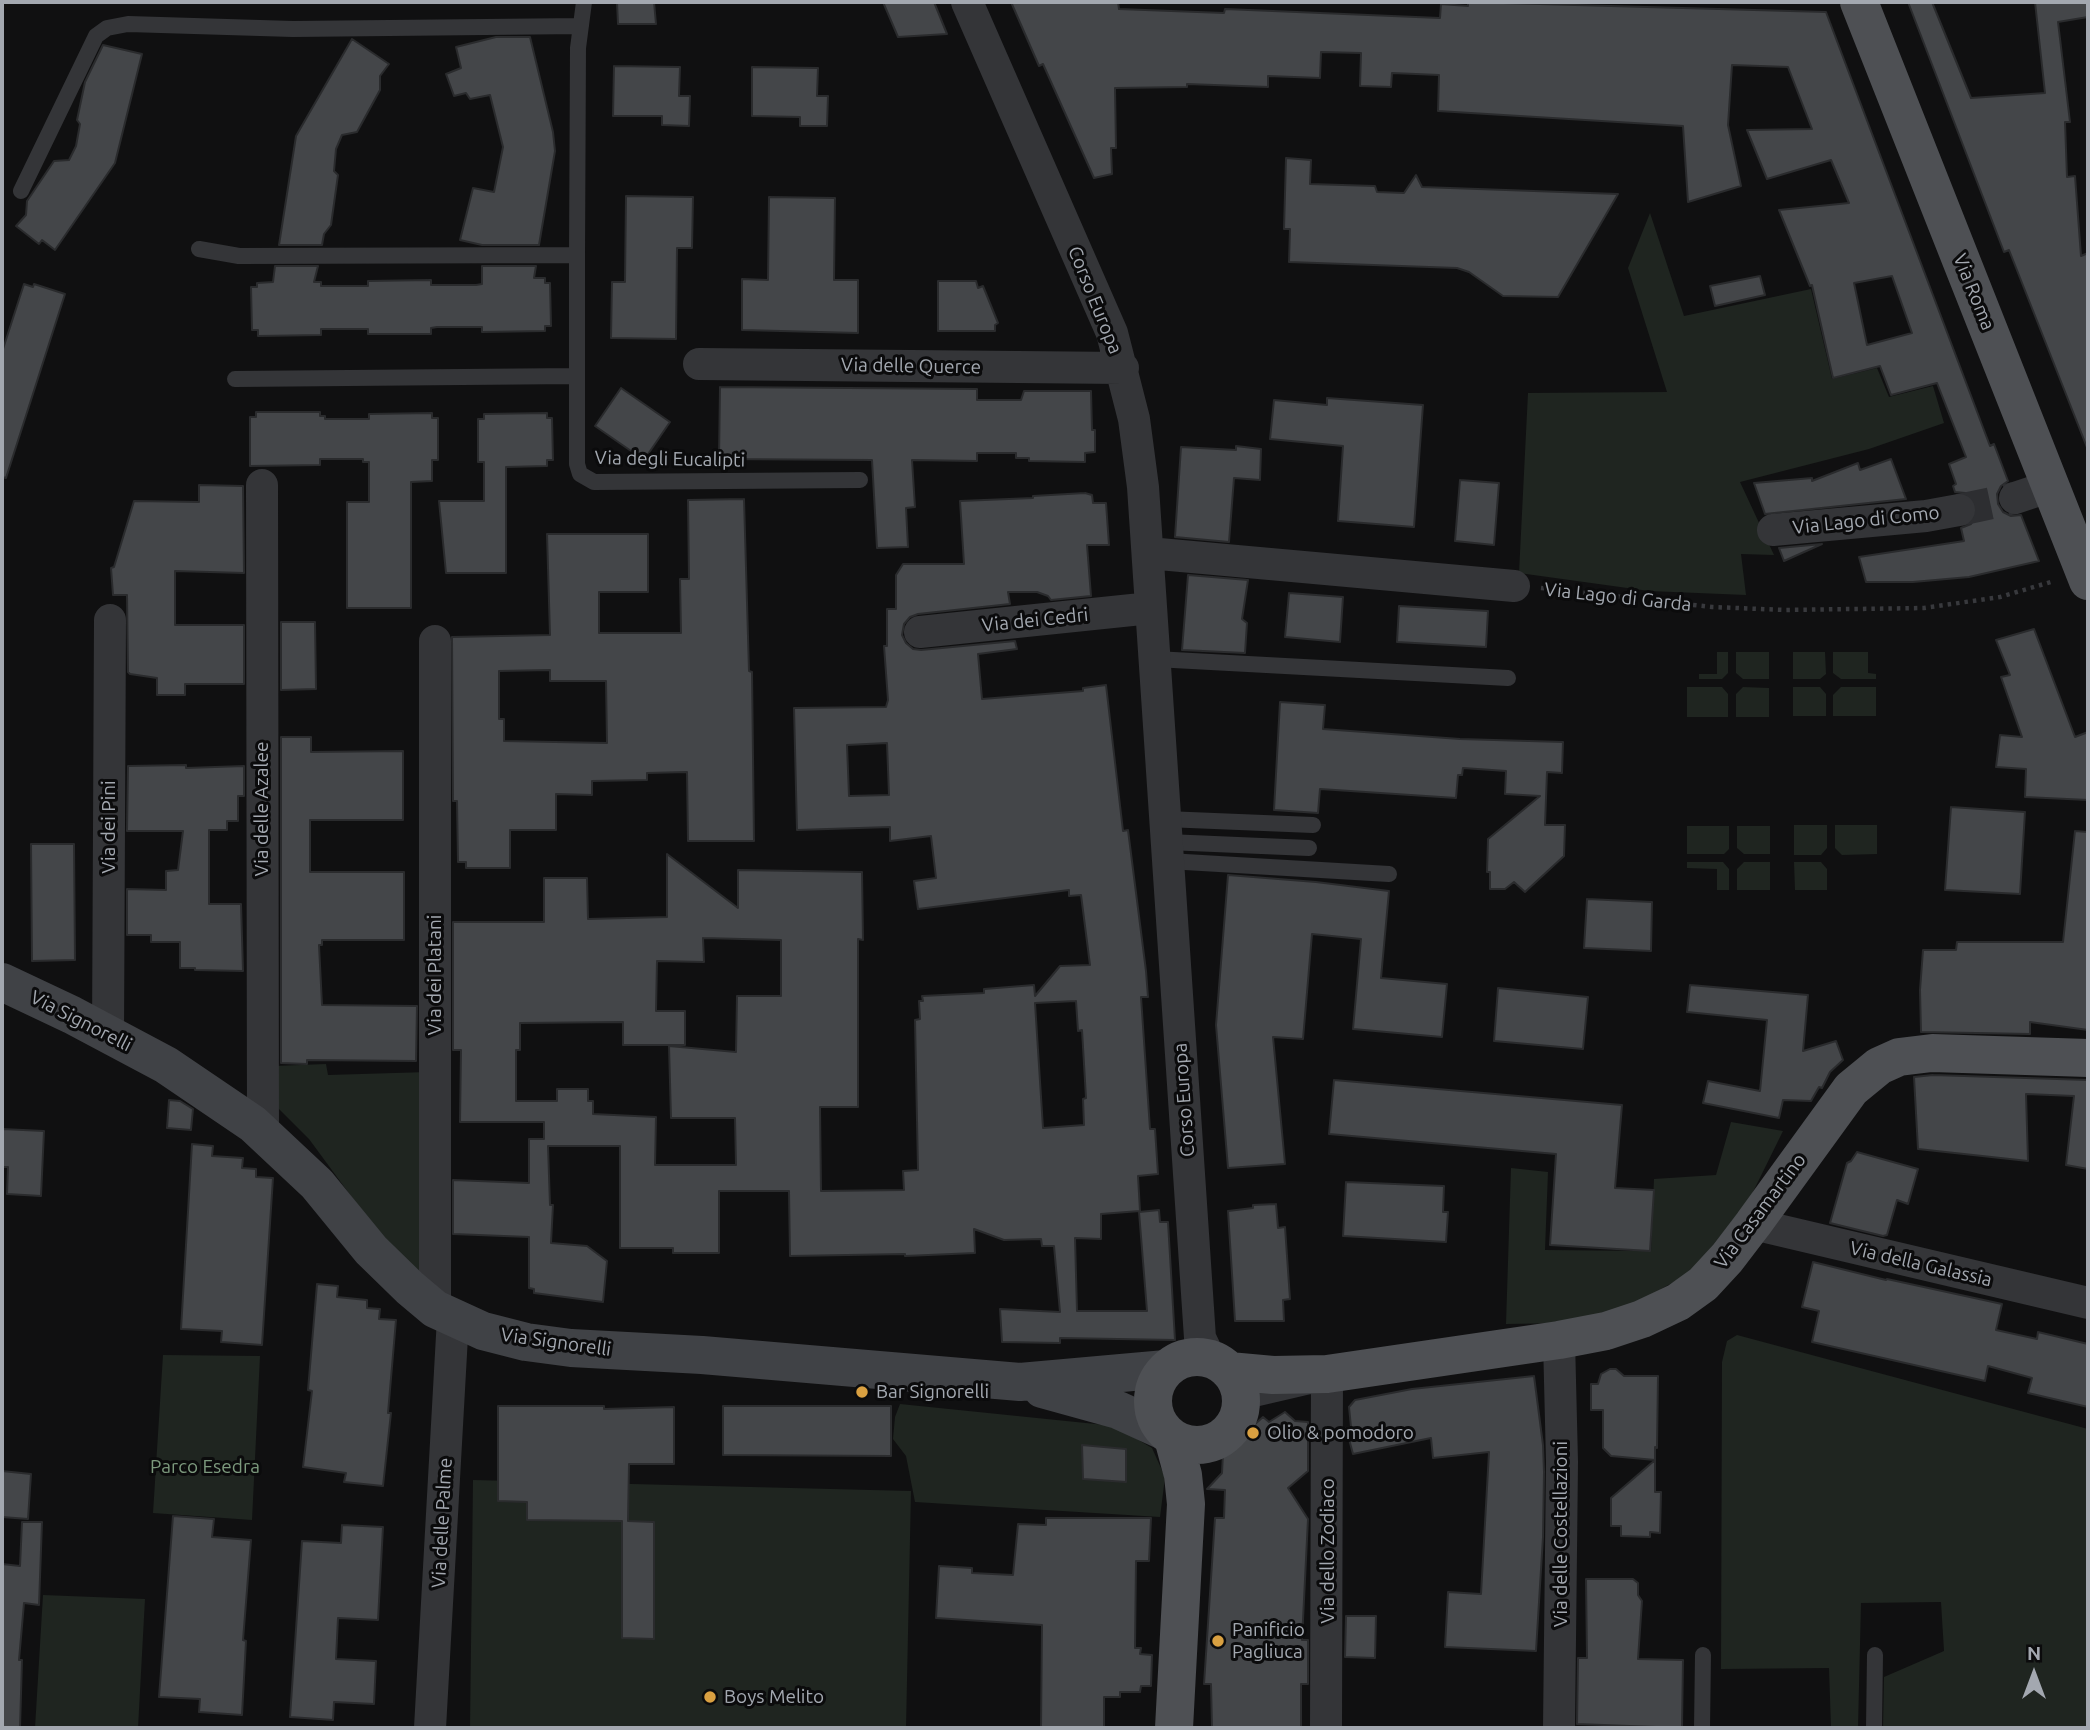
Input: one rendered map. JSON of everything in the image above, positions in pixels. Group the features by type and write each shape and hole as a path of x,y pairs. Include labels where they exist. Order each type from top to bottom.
{"main road":[{"name":"Via Roma","path":"1859,2 2087,577"},
{"name":"Via Casamartino","path":"1206,1365 1273,1375 1327,1374 1559,1340 1605,1331 1642,1319 1678,1302 1703,1284 1753,1224 1851,1090 1879,1066 1899,1057 1932,1053 2088,1058"},
{"path":"1174,1728 1186,1504 1194,1472 1182,1438 1156,1416 1153,1399 1156,1383 1206,1365 1241,1407 1237,1420 1230,1431 1220,1439 1182,1438"}],"street":[{"name":"Corso Europa","path":"967,2 1112,333 1123,368 1138,451 1206,1365"},
{"name":"Via delle Querce","path":"699,365 1123,368"},
{"name":"Via delle Azalee","path":"262,485 263,1133"},
{"path":"2015,498 2051,486"},
{"name":"Via Lago di Como","path":"1773,530 1926,516 1959,510"},
{"path":"1147,553 1514,586"},
{"name":"Via dei Cedri","path":"920,632 1150,608"},
{"name":"Via dei Pini","path":"108,1034 110,620"},
{"name":"Via dei Platani","path":"435,641 444,1314"},
{"name":"Via Signorelli","path":"2,982 166,1065 253,1124 317,1184 371,1250 444,1314 483,1331 526,1342 572,1348 702,1355 1020,1382 1206,1365"},
{"name":"Via della Galassia","path":"1753,1224 2088,1303"},
{"name":"Via delle Palme","path":"430,1728 444,1314"},
{"name":"Via delle Costellazioni","path":"1559,1340 1562,1462 1559,1728"},
{"name":"Via dello Zodiaco","path":"1326,1728 1327,1374"},
{"name":"Via Signorelli","path":"1020,1382 1118,1410 1182,1438"}],"lane":[{"name":"Via degli Eucalipti","path":"584,2 578,48 576,376 580,474 594,482 860,480"},
{"path":"21,191 96,36 107,28 128,24 293,29 581,26"},
{"path":"199,249 239,256 577,255"},
{"path":"235,379 576,376"},
{"path":"1155,659 1508,677"},
{"path":"1167,841 1313,825"},
{"path":"1167,841 1309,848"},
{"path":"1167,841 1389,874"},
{"path":"1702,1728 1703,1654"},
{"path":"1874,1728 1875,1655"}],"path":[{"name":"Via Lago di Garda","path":"1514,586 1712,607 1785,610 1910,608 2000,597 2087,577"}],"green space":[{"path":"1650,213 1684,316 1811,289 1832,379 1877,368 1889,397 1933,386 1944,423 1869,449 1740,482 1774,555 1741,554 1746,595 1649,591 1519,573 1528,393 1667,392 1628,268"},
{"path":"1717,652 1728,652 1728,673 1722,679 1699,679 1699,674 1717,674"},
{"path":"1736,652 1769,652 1769,679 1743,679 1736,673"},
{"path":"1793,652 1825,652 1826,674 1820,679 1793,679"},
{"path":"1833,652 1868,652 1868,673 1876,674 1876,679 1841,679 1833,673"},
{"path":"1687,687 1722,687 1728,694 1728,717 1687,717"},
{"path":"1743,687 1769,688 1769,717 1736,717 1736,694"},
{"path":"1793,687 1820,687 1826,694 1826,716 1793,716"},
{"path":"1841,687 1876,687 1876,716 1833,716 1833,695"},
{"path":"1794,825 1827,825 1827,848 1821,855 1794,855"},
{"path":"1835,825 1877,825 1877,854 1842,855 1835,848"},
{"path":"1687,826 1729,826 1729,849 1724,854 1687,854"},
{"path":"1737,826 1770,826 1770,854 1744,854 1737,848"},
{"path":"1687,862 1723,862 1729,869 1729,890 1717,890 1717,869 1687,868"},
{"path":"1744,862 1770,862 1770,890 1737,890 1737,869"},
{"path":"1794,862 1821,862 1827,869 1827,890 1795,890"},
{"path":"326,1064 328,1075 428,1072 429,1282 376,1230 309,1139 278,1108 274,1066"},
{"path":"1731,1122 1783,1131 1750,1198 1692,1272 1628,1307 1568,1323 1506,1324 1511,1168 1548,1172 1545,1250 1651,1251 1654,1179 1716,1175"},
{"path":"1737,1335 2088,1429 2088,1728 1883,1728 1884,1677 1944,1651 1941,1602 1861,1603 1858,1728 1831,1728 1829,1668 1721,1669 1722,1362 1727,1341"},
{"name":"Parco Esedra","path":"163,1355 260,1356 252,1520 153,1513"},
{"path":"900,1404 1115,1426 1152,1448 1165,1477 1160,1517 915,1502 906,1456 893,1439 895,1417"},
{"path":"473,1480 911,1491 906,1728 470,1728"},
{"path":"43,1595 145,1599 138,1728 35,1728"}],"building":[{"path":"617,2 654,2 656,24 618,24"},
{"path":"883,2 934,2 947,34 898,37"},
{"path":"1011,2 1118,2 1119,9 1224,13 1225,9 1440,18 1441,4 1468,6 1468,2 1826,12 1990,446 1994,444 2008,481 2001,486 1997,494 1998,504 2003,512 2011,516 2021,515 2039,561 1969,577 1913,582 1866,582 1859,557 1964,541 1961,528 1971,524 1976,517 1977,507 1973,498 1965,493 1955,492 1953,486 1956,484 1949,464 1966,457 1937,383 1891,395 1880,366 1833,378 1812,285 1810,286 1779,210 1849,203 1831,160 1767,179 1747,130 1812,129 1788,67 1732,65 1728,125 1741,186 1688,202 1683,126 1438,111 1439,75 1392,73 1391,87 1360,86 1361,53 1321,52 1320,78 1268,76 1268,87 1187,84 1187,87 1115,88 1116,148 1111,148 1112,174 1094,178 1043,64 1039,66","holes":["1892,276 1912,333 1867,345 1854,283"]},
{"path":"1908,2 1932,2 1971,98 2045,93 2035,2 2088,2 2088,17 2058,22 2070,122 2065,122 2067,177 2075,176 2081,256 2088,253 2088,450 2009,250 2004,252"},
{"path":"496,37 530,37 553,132 555,151 539,245 482,245 460,240 473,188 494,192 503,147 490,95 470,99 466,93 454,96 446,74 461,68 456,47"},
{"path":"352,39 389,64 380,76 380,90 357,132 342,135 336,149 334,171 338,175 331,225 324,234 322,245 279,245 296,136"},
{"path":"103,45 142,54 115,163 55,250 42,240 39,244 16,226 26,215 27,201 54,161 69,160 76,146 80,124 77,120 85,82"},
{"path":"614,66 680,67 679,96 690,96 689,126 662,125 662,116 613,116"},
{"path":"752,67 818,68 817,96 828,96 827,126 800,126 800,117 752,116"},
{"path":"1286,158 1311,160 1310,184 1375,186 1377,192 1404,193 1416,175 1422,187 1618,194 1558,297 1503,296 1469,272 1457,268 1289,262 1290,229 1284,229"},
{"path":"626,196 693,197 692,248 677,248 676,339 611,338 612,282 625,282"},
{"path":"769,197 835,198 834,280 858,280 858,333 742,330 742,279 768,280"},
{"path":"275,266 318,266 314,282 321,282 321,286 368,286 368,281 431,280 431,285 476,285 482,284 482,266 536,266 534,278 545,278 545,283 550,283 551,326 545,326 545,331 482,332 482,327 437,327 431,328 431,334 368,334 368,329 321,329 321,335 258,336 258,330 252,330 251,287 257,287 257,283 273,282"},
{"path":"1760,276 1765,295 1715,306 1710,286"},
{"path":"938,281 976,281 978,288 983,286 998,323 995,325 995,331 938,331"},
{"path":"24,284 33,287 34,284 65,294 6,478 2,477 2,352"},
{"path":"720,387 977,389 977,400 1021,400 1024,391 1091,391 1095,452 1085,453 1085,462 1029,461 1029,458 1016,458 1016,453 977,453 977,461 912,460 915,507 906,508 908,547 877,548 872,460 719,459"},
{"path":"621,388 670,422 644,460 595,426"},
{"path":"1327,398 1423,405 1414,527 1338,521 1343,446 1270,439 1274,400 1327,405"},
{"path":"256,412 320,412 320,416 325,416 325,419 369,419 369,414 432,413 432,418 438,418 438,460 432,460 432,481 411,482 411,608 347,608 347,502 369,502 369,462 363,462 363,459 320,459 320,465 250,466 250,417 256,417"},
{"path":"547,413 547,418 552,418 553,460 547,460 547,466 506,467 506,573 446,573 439,501 484,501 484,462 478,462 478,419 484,419 484,414"},
{"path":"1236,446 1261,449 1260,480 1234,478 1229,542 1175,537 1181,447 1236,450"},
{"path":"1891,459 1906,499 1765,514 1754,483 1812,478 1812,481 1858,463 1860,470"},
{"path":"1460,480 1499,483 1494,545 1455,541"},
{"path":"199,485 243,486 244,573 175,571 175,625 244,625 244,684 185,684 185,695 157,695 157,678 128,672 127,595 113,595 111,568 114,567 134,501 199,502"},
{"path":"1085,493 1092,495 1093,503 1106,503 1109,545 1087,545 1091,596 1051,600 1037,592 1008,592 1010,604 910,617 904,624 902,635 913,649 921,650 1015,641 1017,649 978,654 982,699 1083,691 1083,688 1106,685 1123,831 1128,830 1146,971 1148,997 1141,997 1150,1129 1155,1129 1158,1174 1138,1176 1140,1211 1101,1214 1101,1239 1075,1238 1077,1311 1147,1311 1139,1212 1159,1210 1160,1222 1168,1222 1175,1340 1060,1338 1060,1343 1002,1342 1000,1309 1060,1312 1054,1246 1042,1246 1041,1239 1004,1240 974,1229 975,1253 790,1256 789,1191 719,1191 719,1253 673,1253 673,1248 620,1248 620,1146 548,1146 550,1205 553,1205 551,1243 587,1246 607,1261 603,1302 534,1293 534,1289 529,1288 529,1237 453,1234 453,1180 529,1183 529,1139 544,1139 544,1122 460,1122 461,1050 453,1050 453,922 544,922 544,878 587,878 588,919 667,917 667,854 738,908 738,870 862,872 863,940 858,939 858,1107 820,1107 821,1191 904,1190 903,1171 918,1170 915,1020 920,1019 919,1001 923,1001 922,996 984,993 984,989 1034,985 1035,996 1060,966 1090,965 1081,895 1069,896 1069,890 918,909 914,881 936,878 931,836 890,841 890,827 797,830 794,708 886,707 888,700 884,646 887,646 887,609 896,609 896,575 903,564 964,564 960,501","holes":["887,743 889,795 849,796 847,745","703,938 781,940 781,996 737,996 736,1052 669,1046 671,1118 735,1118 736,1165 655,1165 656,1117 593,1114 593,1101 588,1101 588,1089 557,1089 557,1101 516,1101 516,1050 520,1050 520,1023 623,1022 623,1045 685,1045 685,1011 656,1011 657,961 704,962","1076,1001 1078,1031 1082,1030 1086,1098 1083,1099 1084,1125 1043,1128 1035,1003"]},
{"path":"744,499 749,671 752,672 754,841 688,841 687,772 647,773 647,780 592,781 592,795 556,794 556,830 510,830 510,868 466,868 466,862 458,862 457,801 453,801 452,637 550,635 547,534 648,534 648,592 599,592 599,633 681,633 680,579 689,579 688,500","holes":["550,670 550,681 606,681 607,743 504,741 504,719 499,719 499,671"]},
{"path":"1822,544 1784,561 1779,548"},
{"path":"1188,575 1248,580 1242,619 1247,623 1245,653 1182,650"},
{"path":"1289,593 1343,597 1340,642 1285,637"},
{"path":"1399,606 1488,611 1486,647 1397,642"},
{"path":"281,622 315,622 316,689 281,690"},
{"path":"2034,629 2075,737 2088,732 2088,800 2025,797 2026,769 1996,767 2000,735 2022,737 2001,677 2010,675 1996,640"},
{"path":"1280,702 1325,705 1323,729 1460,739 1563,742 1562,773 1547,772 1545,825 1565,825 1564,856 1525,892 1514,882 1505,889 1490,889 1490,872 1487,872 1488,839 1540,796 1505,794 1506,771 1463,768 1462,775 1458,775 1456,798 1320,789 1318,813 1274,810"},
{"path":"281,737 311,737 311,752 403,751 403,820 310,820 310,872 404,872 404,940 322,940 322,945 319,945 322,1005 417,1006 416,1061 307,1060 307,1064 281,1063"},
{"path":"186,765 186,768 244,766 244,796 238,796 238,821 227,821 227,830 209,830 209,904 241,904 243,971 180,968 180,942 151,942 151,935 127,935 127,889 166,890 166,871 178,870 183,831 127,831 128,766"},
{"path":"1951,807 2025,812 2020,894 1945,890"},
{"path":"2075,831 2088,832 2088,1030 2030,1022 2030,1034 1921,1032 1923,950 1956,950 1957,942 2063,942"},
{"path":"31,844 74,844 75,960 32,961"},
{"path":"1228,875 1389,891 1381,978 1447,984 1442,1037 1353,1029 1361,939 1312,934 1303,1039 1273,1037 1285,1164 1228,1168 1216,1025"},
{"path":"1587,899 1652,902 1651,951 1584,948"},
{"path":"1690,985 1808,995 1803,1051 1836,1041 1843,1060 1830,1072 1811,1101 1783,1100 1779,1118 1703,1103 1708,1081 1760,1091 1767,1020 1687,1012"},
{"path":"1498,988 1588,997 1583,1049 1494,1041"},
{"path":"1933,1075 2088,1080 2088,1169 2066,1165 2074,1096 2026,1094 2028,1161 1918,1149 1914,1077"},
{"path":"1334,1080 1622,1105 1615,1188 1654,1190 1650,1251 1550,1245 1556,1154 1329,1134"},
{"path":"169,1100 180,1101 193,1109 191,1130 167,1128"},
{"path":"2,1129 44,1131 41,1196 7,1194 8,1167 2,1167"},
{"path":"192,1144 213,1146 212,1156 243,1158 242,1168 256,1169 256,1177 273,1178 262,1345 221,1342 222,1331 181,1329"},
{"path":"1857,1152 1918,1169 1908,1204 1897,1200 1887,1235 1830,1223 1847,1163"},
{"path":"1346,1182 1444,1186 1443,1212 1448,1212 1446,1242 1343,1236"},
{"path":"1276,1204 1278,1228 1285,1227 1290,1299 1283,1300 1284,1321 1235,1321 1228,1211 1253,1208 1253,1205"},
{"path":"1813,1262 2002,1304 1996,1330 2037,1339 2038,1332 2088,1344 2088,1407 2028,1393 2032,1378 1988,1366 1985,1381 1812,1342 1819,1311 1802,1307"},
{"path":"317,1284 338,1286 337,1297 367,1300 367,1308 380,1309 379,1319 396,1320 388,1413 391,1413 383,1486 344,1482 346,1473 303,1467 312,1391 308,1390"},
{"path":"1616,1369 1624,1376 1658,1376 1655,1460 1611,1456 1603,1448 1603,1410 1591,1410 1591,1384 1598,1384 1601,1374"},
{"path":"1534,1376 1544,1472 1536,1651 1445,1647 1448,1592 1481,1594 1489,1452 1433,1458 1431,1438 1353,1454 1346,1428 1351,1427 1349,1407 1355,1400 1412,1389"},
{"path":"498,1406 604,1406 604,1409 674,1407 674,1464 629,1464 628,1521 654,1522 654,1639 622,1638 622,1521 527,1520 527,1502 498,1501"},
{"path":"723,1406 891,1406 891,1456 723,1455"},
{"path":"1285,1412 1295,1421 1308,1422 1308,1471 1288,1488 1308,1519 1302,1640 1308,1640 1308,1684 1301,1684 1301,1728 1212,1728 1211,1684 1204,1684 1215,1518 1224,1518 1225,1490 1207,1489 1222,1473 1223,1453 1226,1450 1263,1417 1269,1422"},
{"path":"1082,1445 1126,1449 1126,1482 1083,1479"},
{"path":"1655,1460 1655,1492 1661,1492 1660,1533 1650,1532 1650,1537 1621,1536 1621,1526 1611,1526 1611,1498"},
{"path":"2,1471 31,1474 28,1519 2,1517"},
{"path":"173,1516 214,1519 212,1537 251,1540 243,1640 246,1641 242,1715 199,1712 200,1699 159,1697"},
{"path":"1046,1518 1151,1518 1149,1561 1136,1561 1135,1648 1141,1648 1140,1654 1152,1655 1151,1686 1141,1686 1140,1692 1120,1692 1120,1697 1104,1697 1104,1728 1041,1728 1042,1625 936,1618 939,1566 972,1568 972,1573 1013,1575 1018,1524 1046,1525"},
{"path":"22,1522 42,1522 39,1605 24,1603 19,1660 22,1660 20,1728 2,1728 2,1564 20,1566"},
{"path":"342,1525 383,1527 378,1620 338,1618 336,1659 376,1661 374,1704 334,1702 333,1720 290,1717 302,1541 341,1543"},
{"path":"1586,1579 1633,1579 1638,1583 1638,1595 1642,1601 1638,1659 1683,1660 1682,1728 1577,1724 1578,1658 1587,1658"},
{"path":"1346,1616 1376,1616 1375,1658 1345,1657"}],"tunnel":[{"path":"1959,510 2015,498"}],"place":[{"name":"Bar Signorelli","path":"862,1392"},
{"name":"Olio & pomodoro","path":"1253,1433"},
{"name":"Panificio Pagliuca","path":"1218,1641"},
{"name":"Boys Melito","path":"710,1697"}]}
